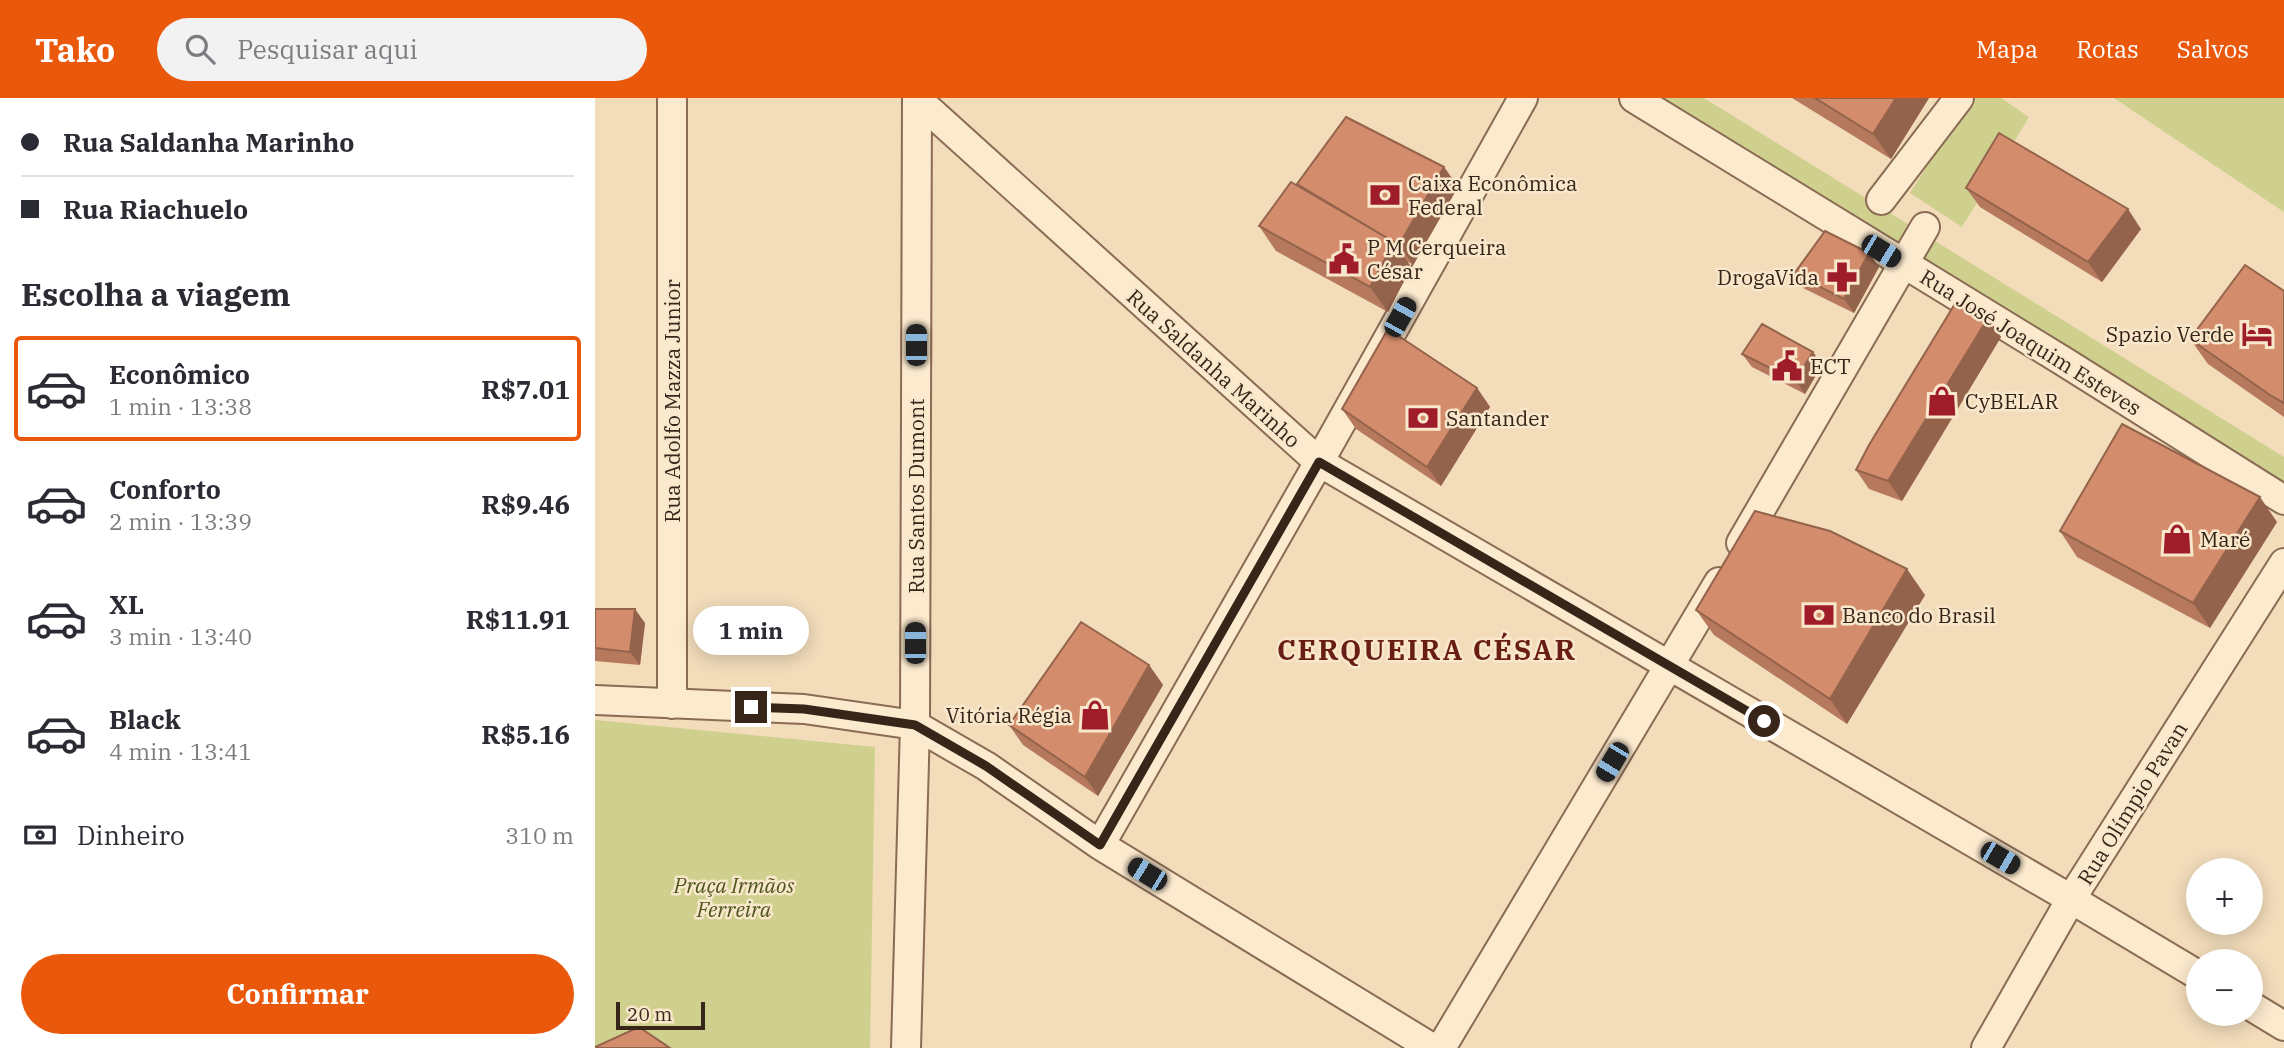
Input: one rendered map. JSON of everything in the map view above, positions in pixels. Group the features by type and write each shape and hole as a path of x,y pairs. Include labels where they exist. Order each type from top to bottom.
{"street":[{"name":"Rua Adolfo Mazza Junior","path":"672,98 672,704"},
{"path":"1100,845 1523,98"},
{"name":"Rua José Joaquim Esteves","path":"1634,98 2284,500"},
{"path":"1881,200 1959,98"},
{"name":"Rua Saldanha Marinho","path":"917,99 1319,462 2186,968"},
{"name":"Rua Santos Dumont","path":"915,725 917,99"},
{"path":"1441,1048 1670,666 1925,227"},
{"name":"Rua Olímpio Pavan","path":"1986,1048 2071,899 2284,563"},
{"path":"595,700 804,709 915,725 986,766 1100,845 1432,1048"},
{"path":"906,1048 915,725"},
{"path":"2263,1013 2284,1026"}],"green space":[{"path":"1650,98 1704,98 2284,457 2284,488"},
{"path":"1970,98 2001,98 2029,117 1962,227 1910,193"},
{"path":"2114,98 2284,98 2284,212"},
{"name":"Praça Irmãos Ferreira","path":"595,720 875,747 870,1048 595,1048"}],"building":[{"path":"1815,98 1896,98 1873,134"},
{"name":"Caixa Econômica Federal","path":"1346,117 1444,167 1399,245 1297,184"},
{"path":"1999,133 2128,209 2088,262 1966,188"},
{"path":"1291,182 1394,242 1370,287 1259,226"},
{"path":"1825,231 1869,253 1844,299 1794,274"},
{"name":"Spazio Verde","path":"2245,265 2284,291 2284,403 2190,339"},
{"path":"1956,302 1988,318 1888,481 1856,470 1869,445"},
{"path":"1762,324 1813,352 1795,380 1742,354"},
{"name":"Santander","path":"1388,329 1477,388 1427,467 1342,409"},
{"name":"Maré","path":"2122,424 2260,497 2193,603 2060,531"},
{"name":"Banco do Brasil","path":"1755,511 1830,531 1907,569 1830,699 1696,610"},
{"path":"595,609 635,609 630,652 595,648"},
{"name":"Vitória Régia","path":"1081,622 1149,665 1085,777 1009,725"},
{"path":"639,1027 670,1048 595,1048 595,1047"}],"place":[{"name":"Caixa Econômica Federal","path":"1385,195"},
{"name":"P M Cerqueira César","path":"1344,259"},
{"name":"DrogaVida","path":"1842,277"},
{"name":"Spazio Verde","path":"2257,334"},
{"name":"ECT","path":"1787,366"},
{"name":"CyBELAR","path":"1942,401"},
{"name":"Santander","path":"1423,418"},
{"name":"Maré","path":"2177,539"},
{"name":"Banco do Brasil","path":"1819,615"},
{"name":"Vitória Régia","path":"1095,715"}],"district":[{"name":"CERQUEIRA CÉSAR","path":"1427,649"}],"route":[{"path":"751,707 804,709 915,725 986,766 1100,845 1319,462 1764,721"}]}
